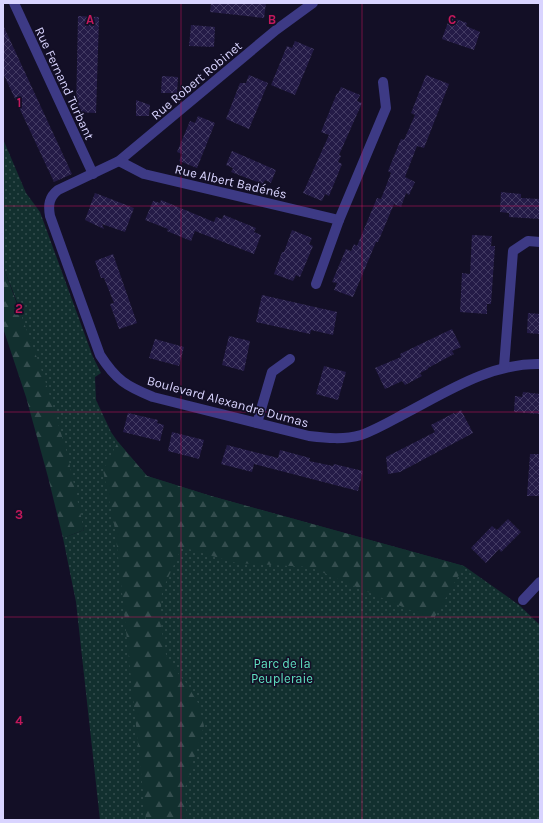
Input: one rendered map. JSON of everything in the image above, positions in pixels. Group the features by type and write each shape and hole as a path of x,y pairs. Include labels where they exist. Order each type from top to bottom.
{"street":[{"name":"Rue Fernand Turbant","path":"14,3 93,174"},
{"name":"Rue Robert Robinet","path":"93,174 119,161 276,30 313,3"},
{"path":"316,284 339,220 386,108 383,82"},
{"name":"Rue Albert Badénés","path":"119,161 144,174 339,220"},
{"name":"Boulevard Alexandre Dumas","path":"93,174 52,194 48,207 50,216 100,354 107,366 117,378 131,388 153,398 309,436 333,438 360,435 390,422 475,377 504,367 528,363 540,364"},
{"path":"504,367 513,251 528,241 540,242"},
{"path":"257,423 272,372 290,359"},
{"path":"523,600 540,582"}],"green space":[{"name":"Parc de la Peupleraie","path":"3,139 26,193 40,212 93,357 101,373 95,377 96,400 111,432 147,476 211,496 464,566 519,605 540,625 540,820 100,820 76,602 63,538 84,530 17,302 3,266"},
{"path":"3,266 44,377 67,453 84,530 63,538 26,397 3,328"},
{"path":"118,442 147,476 211,496 464,566 433,620 310,567 236,563 182,547 162,591 160,621 167,660 186,683 198,703 204,726 185,788 187,820 146,820 115,529 103,470"}],"building":[{"path":"211,3 266,3 264,18 210,12"},
{"path":"78,16 99,17 96,113 76,112"},
{"path":"450,17 467,23 466,26 480,32 474,50 442,39"},
{"path":"3,25 72,174 54,182 3,73"},
{"path":"191,25 215,27 214,47 189,46"},
{"path":"295,41 314,49 295,95 271,85 287,46 292,48"},
{"path":"249,75 268,83 249,129 226,119 240,83 246,83"},
{"path":"426,75 449,84 424,148 417,146 405,177 415,182 409,195 406,193 401,207 394,204 353,297 334,290 337,283 332,282 346,249 351,251 354,244 357,246 377,198 381,199 391,173 388,171 401,139 404,140 415,115 411,113"},
{"path":"162,76 178,77 177,93 161,93"},
{"path":"341,87 360,95 357,101 362,103 339,155 341,156 338,162 342,164 329,196 325,194 322,201 303,193 329,135 321,132 337,93 338,94"},
{"path":"136,100 150,105 149,116 136,116"},
{"path":"198,116 215,123 197,168 179,161 182,154 177,152 190,121 195,123"},
{"path":"232,151 276,170 271,183 265,180 263,184 231,172 233,168 226,165"},
{"path":"501,192 521,194 521,198 540,199 540,219 509,217 509,213 500,212"},
{"path":"95,193 134,208 125,232 102,224 104,229 85,220"},
{"path":"161,200 214,222 216,217 222,219 224,215 256,228 254,232 261,235 254,254 195,231 191,241 167,231 168,229 145,220 153,201 160,203"},
{"path":"292,230 312,238 309,244 313,246 300,277 296,275 293,281 274,274"},
{"path":"472,235 492,236 491,246 495,246 491,304 487,304 487,314 460,312 462,273 470,274"},
{"path":"113,254 137,323 119,329 110,304 114,303 104,278 101,278 95,261"},
{"path":"262,295 337,312 333,335 311,330 310,334 256,322"},
{"path":"528,313 540,314 540,334 527,333"},
{"path":"452,329 461,347 452,351 454,354 420,373 422,376 405,385 402,381 385,389 375,368 401,357 400,354"},
{"path":"229,336 250,341 244,371 222,365"},
{"path":"155,339 184,347 179,366 149,358"},
{"path":"324,366 346,372 338,400 316,394"},
{"path":"523,392 540,394 540,414 514,412 515,396 522,397"},
{"path":"461,410 473,433 400,472 388,474 386,457 435,432 431,425"},
{"path":"128,413 158,420 157,423 164,425 160,441 123,432"},
{"path":"172,432 204,440 199,459 168,451"},
{"path":"227,445 278,458 280,450 310,458 309,461 333,466 334,464 363,471 358,491 254,464 252,472 221,464"},
{"path":"530,454 540,454 540,496 527,496"},
{"path":"508,519 521,532 501,552 499,549 486,563 471,548 492,526 497,530"}]}
